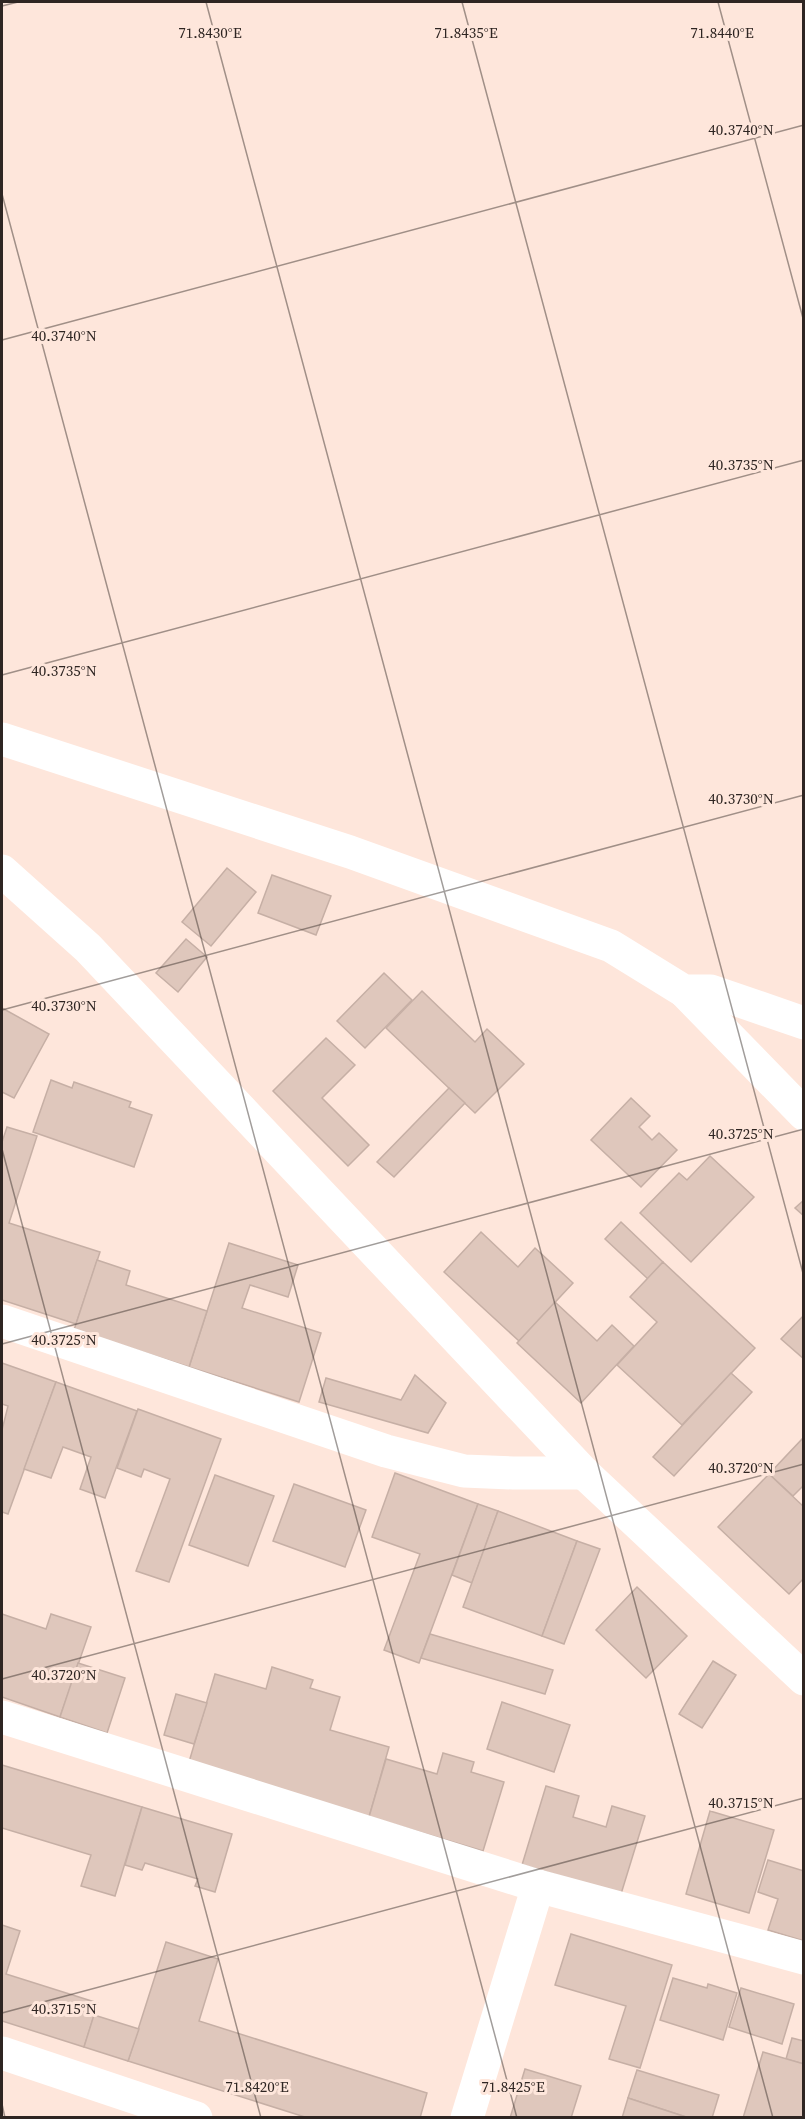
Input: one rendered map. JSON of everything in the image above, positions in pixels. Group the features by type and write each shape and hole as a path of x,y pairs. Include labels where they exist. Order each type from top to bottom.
{"street":[{"path":"2,739 350,852 611,946 684,991 804,1114"},
{"path":"2,871 88,948 584,1473 804,1679"},
{"path":"684,991 711,991 804,1023"},
{"path":"2,1322 386,1451 464,1471 584,1473"},
{"path":"2,1717 538,1886 804,1958"},
{"path":"467,2118 538,1886"},
{"path":"2,2053 196,2118"}],"building":[{"path":"227,868 256,892 211,946 182,922"},
{"path":"272,875 331,896 316,935 258,913"},
{"path":"186,939 207,957 178,992 156,973"},
{"path":"384,973 412,1000 365,1048 337,1021"},
{"path":"422,991 475,1042 487,1029 524,1064 475,1113 386,1028"},
{"path":"2,1008 49,1034 14,1098 2,1092"},
{"path":"326,1038 355,1065 322,1098 369,1145 348,1166 273,1091"},
{"path":"51,1080 72,1088 74,1082 131,1102 129,1107 152,1115 134,1167 33,1132"},
{"path":"449,1088 465,1103 394,1177 377,1162"},
{"path":"631,1098 650,1116 639,1127 652,1140 659,1133 677,1150 641,1187 591,1140"},
{"path":"7,1127 37,1136 9,1223 100,1252 76,1324 2,1300 2,1142"},
{"path":"710,1156 754,1197 691,1262 640,1213 679,1173 687,1180"},
{"path":"804,1200 804,1216 795,1208"},
{"path":"621,1222 663,1262 648,1279 605,1239"},
{"path":"481,1232 518,1267 535,1248 573,1283 519,1341 444,1272"},
{"path":"229,1243 298,1265 288,1297 250,1285 242,1308 321,1333 299,1402 189,1367"},
{"path":"97,1260 130,1271 126,1285 207,1311 189,1367 74,1330"},
{"path":"663,1262 755,1348 682,1425 617,1365 657,1322 630,1297"},
{"path":"555,1302 597,1341 612,1325 634,1346 581,1403 517,1343"},
{"path":"804,1315 804,1359 781,1339"},
{"path":"2,1363 56,1382 8,1514 2,1512 2,1430 8,1406 2,1404"},
{"path":"731,1373 752,1392 674,1476 653,1457"},
{"path":"415,1375 446,1403 428,1433 319,1402 326,1378 401,1400"},
{"path":"56,1382 137,1411 105,1498 80,1489 91,1457 63,1447 51,1478 24,1469"},
{"path":"138,1409 221,1439 169,1582 136,1571 170,1479 144,1469 141,1477 117,1468"},
{"path":"804,1437 804,1485 793,1496 769,1474"},
{"path":"395,1473 478,1504 419,1663 384,1650 420,1554 372,1537"},
{"path":"769,1474 804,1507 804,1578 789,1594 718,1527"},
{"path":"215,1475 274,1496 248,1566 189,1545"},
{"path":"294,1484 366,1510 345,1567 273,1541"},
{"path":"478,1504 498,1511 472,1583 452,1575"},
{"path":"498,1511 577,1541 542,1636 463,1607"},
{"path":"577,1541 600,1549 564,1644 542,1636"},
{"path":"637,1587 687,1636 646,1678 596,1630"},
{"path":"2,1614 46,1629 51,1614 91,1627 60,1717 2,1697"},
{"path":"430,1634 553,1670 545,1694 421,1658"},
{"path":"713,1661 736,1675 702,1728 679,1714"},
{"path":"78,1663 125,1678 107,1733 60,1717"},
{"path":"272,1667 313,1680 310,1688 340,1697 330,1730 389,1747 369,1817 189,1762 215,1674 266,1689"},
{"path":"176,1694 207,1703 194,1744 164,1735"},
{"path":"502,1702 570,1725 554,1772 487,1749"},
{"path":"443,1753 474,1762 471,1772 504,1782 483,1851 369,1817 386,1759 437,1774"},
{"path":"2,1765 142,1807 115,1896 81,1886 91,1855 2,1828"},
{"path":"546,1786 579,1796 573,1817 606,1827 612,1806 645,1816 621,1894 522,1865"},
{"path":"142,1807 232,1834 215,1892 195,1886 198,1879 145,1863 142,1870 125,1865"},
{"path":"710,1811 774,1830 749,1913 686,1894"},
{"path":"768,1860 804,1871 804,1941 768,1930 778,1899 758,1892"},
{"path":"2,1925 20,1931 6,1974 98,2003 84,2047 2,2021"},
{"path":"571,1934 672,1965 640,2068 609,2059 626,2006 555,1985"},
{"path":"166,1942 218,1959 199,2021 427,2093 420,2118 308,2118 128,2061"},
{"path":"673,1978 707,1988 708,1984 737,1993 723,2040 660,2020"},
{"path":"741,1988 794,2004 782,2044 729,2027"},
{"path":"94,2015 139,2029 128,2061 84,2047"},
{"path":"792,2038 804,2041 804,2064 786,2059"},
{"path":"763,2052 804,2064 804,2118 743,2118"},
{"path":"525,2069 581,2086 571,2118 510,2118"},
{"path":"637,2070 719,2095 712,2118 689,2118 628,2098"},
{"path":"628,2098 689,2118 622,2118"}]}
